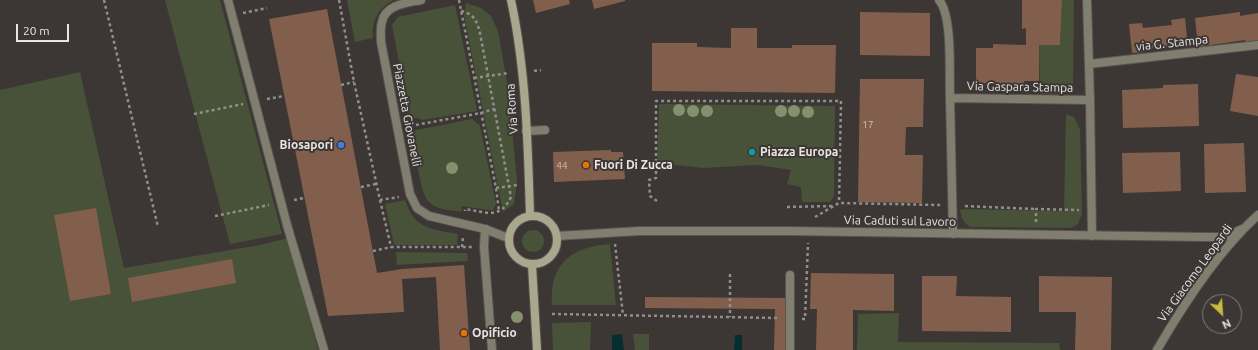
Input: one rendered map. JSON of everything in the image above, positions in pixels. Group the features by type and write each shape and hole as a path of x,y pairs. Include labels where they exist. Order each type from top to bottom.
{"street":[{"path":"228,0 253,102 324,350"},
{"name":"Piazzetta Giovanelli","path":"421,0 399,4 388,11 382,22 381,42 410,194 417,208 429,216 485,229 508,238"},
{"name":"Via Roma","path":"511,0 522,72 530,216"},
{"name":"Via Gaspara Stampa","path":"939,0 943,4 948,25 953,234"},
{"name":"Via Gaspara Stampa","path":"1087,0 1092,236"},
{"name":"via G. Stampa","path":"1089,64 1258,45"},
{"name":"Via Gaspara Stampa","path":"950,98 1090,100"},
{"path":"526,131 546,130"},
{"name":"Via Giacomo Leopardi","path":"1157,350 1173,322 1242,229 1258,215"},
{"path":"530,216 545,219 555,229 557,236 557,245 551,256 541,264 532,265 517,260 508,246 508,238 515,223 522,218 530,216"},
{"path":"485,229 484,247 492,350"},
{"name":"Via Caduti sul Lavoro","path":"557,236 639,231 789,231 1211,237 1225,236 1242,229"},
{"path":"532,265 537,350"},
{"path":"790,276 790,350"}],"path":[{"path":"104,0 158,227"},
{"path":"339,0 354,82 391,247"},
{"path":"459,0 461,11 481,114 496,188 499,212 508,203 511,197 488,75 476,20 469,13 461,11"},
{"path":"231,15 267,8"},
{"path":"474,78 488,75 541,70"},
{"path":"341,85 354,82"},
{"path":"194,114 284,96"},
{"path":"657,201 650,196 649,180 656,178 656,101 841,101 839,203"},
{"path":"410,126 481,114 494,109"},
{"path":"361,187 376,184"},
{"path":"380,200 410,194"},
{"path":"215,216 304,198"},
{"path":"809,221 839,203 952,205 1081,210"},
{"path":"787,207 834,206"},
{"path":"1035,235 1036,209"},
{"path":"615,243 623,315"},
{"path":"552,314 805,319 808,243"},
{"path":"373,251 391,247 462,247"},
{"path":"730,274 730,317"}],"green space":[{"path":"165,0 220,0 282,234 230,244"},
{"path":"347,0 394,0 384,6 377,15 373,26 373,38 355,42"},
{"path":"1062,0 1074,0 1073,89 1065,93 1040,94 1039,45 1060,45"},
{"path":"466,3 481,8 491,16 498,31 508,88 517,181 514,204 503,212 464,15"},
{"path":"455,5 477,111 423,120 417,118 410,119 392,25 398,17"},
{"path":"80,72 124,268 260,245 288,238 318,350 0,350 0,90"},
{"path":"659,104 835,106 834,196 830,202 802,202 801,187 787,184 791,170 758,165 703,168 675,165 657,167"},
{"path":"1066,114 1074,117 1080,130 1082,214 1078,224 1071,228 970,227 963,220 960,210 1064,211"},
{"path":"472,119 480,126 496,204 493,210 462,206 461,212 436,207 429,202 423,190 412,131"},
{"path":"405,200 413,217 425,226 440,231 458,234 457,245 394,245 385,204"},
{"path":"533,230 541,233 544,241 541,249 533,252 525,249 522,241 525,233"},
{"path":"610,244 616,305 552,305 554,279 565,260 584,249"},
{"path":"396,252 467,253 468,261 397,265"},
{"path":"899,313 898,342 1059,343 1060,350 857,350 858,314"},
{"path":"591,322 590,350 553,350 552,323"},
{"path":"633,334 649,334 649,350 635,350"}],"water":[{"path":"622,334 624,350 612,350 612,335"},
{"path":"735,335 742,335 742,350 734,350"}],"building":[{"path":"533,0 569,0 570,4 536,13"},
{"path":"592,0 625,0 625,1 594,9"},
{"path":"1022,0 1062,0 1060,45 1039,45 1039,81 1024,81 1024,84 976,83 976,48 993,48 993,44 1026,45 1026,28 1022,29"},
{"path":"327,9 377,273 402,269 464,265 470,350 440,350 436,277 402,279 404,312 328,316 269,19"},
{"path":"860,12 930,13 930,56 860,55"},
{"path":"1240,12 1240,16 1258,13 1258,43 1246,44 1245,40 1198,47 1195,18"},
{"path":"1185,18 1188,47 1174,48 1174,46 1145,49 1145,52 1132,53 1129,24 1142,23 1143,28 1172,25 1171,20"},
{"path":"731,28 757,28 757,48 792,48 792,45 836,45 835,93 652,91 652,43 697,43 697,47 731,48"},
{"path":"1236,74 1258,77 1258,116 1230,111"},
{"path":"860,79 924,79 923,127 906,127 905,155 923,155 922,203 858,202"},
{"path":"1198,84 1199,126 1123,128 1122,90 1163,88 1163,85"},
{"path":"1244,143 1246,192 1205,193 1204,144"},
{"path":"611,150 611,152 623,152 625,179 554,182 553,152"},
{"path":"1180,152 1181,191 1123,193 1122,153"},
{"path":"96,208 111,294 70,301 54,215"},
{"path":"232,259 236,283 132,302 128,278"},
{"path":"811,273 894,274 894,311 853,310 853,350 816,350 817,309 810,309"},
{"path":"922,276 957,276 956,296 1011,297 1011,332 922,331"},
{"path":"1039,276 1112,277 1111,350 1075,350 1076,312 1039,312"},
{"path":"645,297 787,298 786,350 774,350 775,309 645,308"}],"place":[{"name":"Biosapori","path":"341,145"},
{"name":"Piazza Europa","path":"752,152"},
{"name":"Fuori Di Zucca","path":"586,165"},
{"name":"Opificio","path":"464,333"}]}
